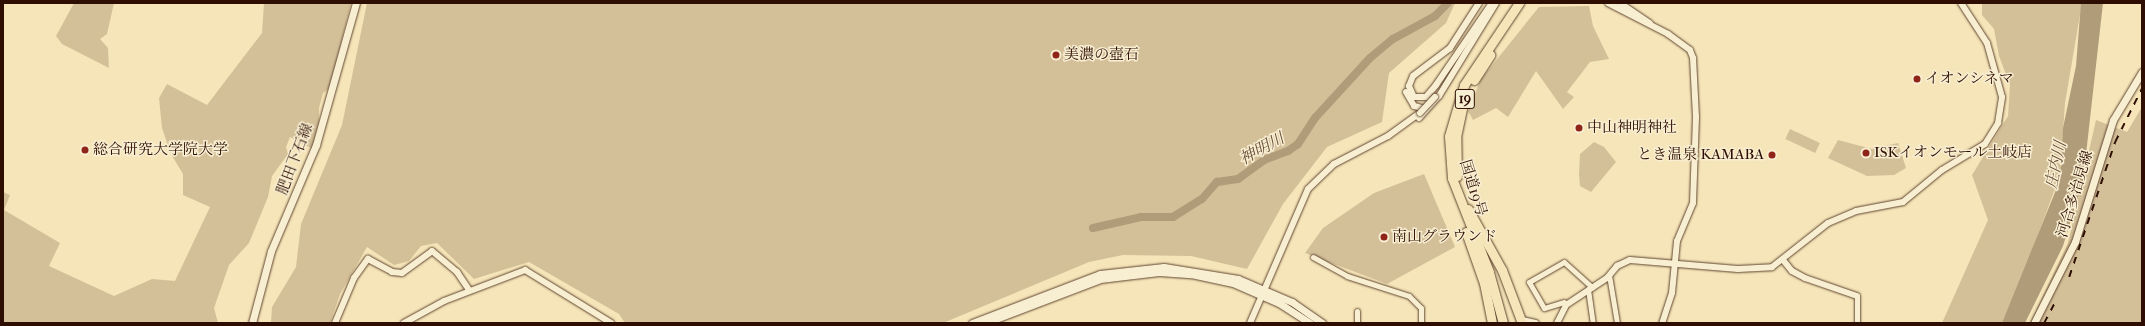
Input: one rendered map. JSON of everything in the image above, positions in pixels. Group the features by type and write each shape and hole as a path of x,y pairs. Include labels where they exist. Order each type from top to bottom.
{"highway":[{"name":"国道19号","path":"1503,323 1497,293 1458,198 1449,163 1449,136 1459,96 1486,49 1517,3"},
{"name":"国道19号","path":"1508,323 1502,294 1468,209 1456,169 1460,112 1476,75 1526,3"},
{"name":"19","path":"1449,163 1449,182 1484,283 1492,323"},
{"name":"19","path":"1468,209 1502,270 1521,322"}],"main road":[{"name":"肥田下石線","path":"252,323 271,251 316,145 356,3"},
{"name":"河合多治見線","path":"2034,323 2075,242 2113,120 2142,72"},
{"path":"972,323 1073,282 1120,270 1192,269 1264,292 1322,323"},
{"path":"985,323 1068,289 1130,274 1191,274 1264,292 1310,323"}],"street":[{"path":"1477,3 1450,48 1413,76 1409,86 1414,97 1426,97 1436,85 1492,3"},
{"path":"1421,111 1414,106 1406,94 1411,74 1446,49 1477,3"},
{"path":"1250,323 1313,182 1334,164 1388,136 1421,111 1435,97 1492,3"},
{"path":"1304,200 1340,164 1400,132 1429,110 1496,3"},
{"path":"1608,3 1650,23"},
{"path":"1620,3 1682,44 1693,58 1696,117 1693,198 1676,242 1676,263 1662,323"},
{"path":"1557,323 1566,305 1609,275 1617,266 1630,260 1760,269 1783,260 1828,223 1845,214 1903,202 1942,170 1985,144 1994,134 2002,113 1999,82 1987,43 1962,3"},
{"path":"335,323 354,278 368,259 392,272 402,273 432,251 457,272 469,290"},
{"path":"1313,258 1347,276 1409,296 1421,308 1421,323"},
{"path":"1783,260 1805,278 1857,296 1857,323"},
{"path":"1564,302 1544,308 1529,282 1564,262 1590,288 1593,323"},
{"path":"404,323 469,290 530,271 612,323"},
{"path":"1609,275 1617,323"},
{"path":"1357,311 1357,323"},
{"path":"1521,322 1536,323"}],"shaded area":[{"path":"74,3 114,3 107,34 100,39 108,48 109,68 62,44 56,36"},
{"path":"264,3 351,3 330,88 323,93 319,108 319,131 313,149 290,137 286,147 288,154 272,176 268,197 249,243 229,265 214,308 218,323 3,323 3,192 10,195 4,210 60,243 49,266 114,296 152,279 175,281 210,207 183,195 183,174 171,154 162,128 159,98 167,84 207,105 262,33"},
{"path":"367,3 1455,3 1446,23 1389,73 1382,122 1327,147 1283,204 1247,269 1191,256 1123,255 1089,262 943,323 625,323 619,314 529,262 474,279 437,243 421,246 409,261 394,265 367,247 340,294 330,323 271,323 272,307 296,267 301,224 342,125"},
{"path":"1982,3 2082,3 2065,103 2060,175 2018,289 2002,323 1942,323 1988,220 1972,175 2008,116 2010,85 1999,56 1994,29 1982,15"},
{"path":"2081,3 2103,3 2083,181 2063,246 2025,323 2002,323 2060,180 2063,128 2076,66"},
{"path":"1589,6 1593,26 1609,59 1590,62 1567,92 1574,97 1563,109 1536,71 1508,117 1496,108 1473,120 1468,111 1481,79 1539,7"},
{"path":"2142,107 2142,323 2030,323 2068,243 2096,120 2127,132"},
{"path":"1790,129 1820,143 1815,153 1785,139"},
{"name":"ISKイオンモール土岐店","path":"1838,140 1872,149 1898,143 1906,168 1894,175 1867,176 1828,158"},
{"path":"1594,142 1604,147 1616,162 1591,192 1580,186 1580,154"},
{"name":"南山グラウンド","path":"1424,174 1455,247 1387,284 1305,253 1323,228 1374,193"}],"waterway":[{"name":"神明川","path":"1093,228 1141,217 1173,217 1202,199 1217,182 1238,179 1264,160 1288,151 1298,144 1315,118 1370,58 1393,39 1435,16 1448,3"}],"railway":[{"path":"2069,277 2115,142 2142,88"},
{"path":"2044,323 2054,304"}],"place":[{"name":"美濃の壺石","path":"1056,55"},
{"name":"イオンシネマ","path":"1917,79"},
{"name":"中山神明神社","path":"1579,128"},
{"name":"総合研究大学院大学","path":"85,150"},
{"name":"ISKイオンモール土岐店","path":"1866,153"},
{"name":"とき温泉 KAMABA","path":"1772,155"},
{"name":"南山グラウンド","path":"1384,237"}],"water label":[{"name":"庄内川","path":"2056,165"}]}
